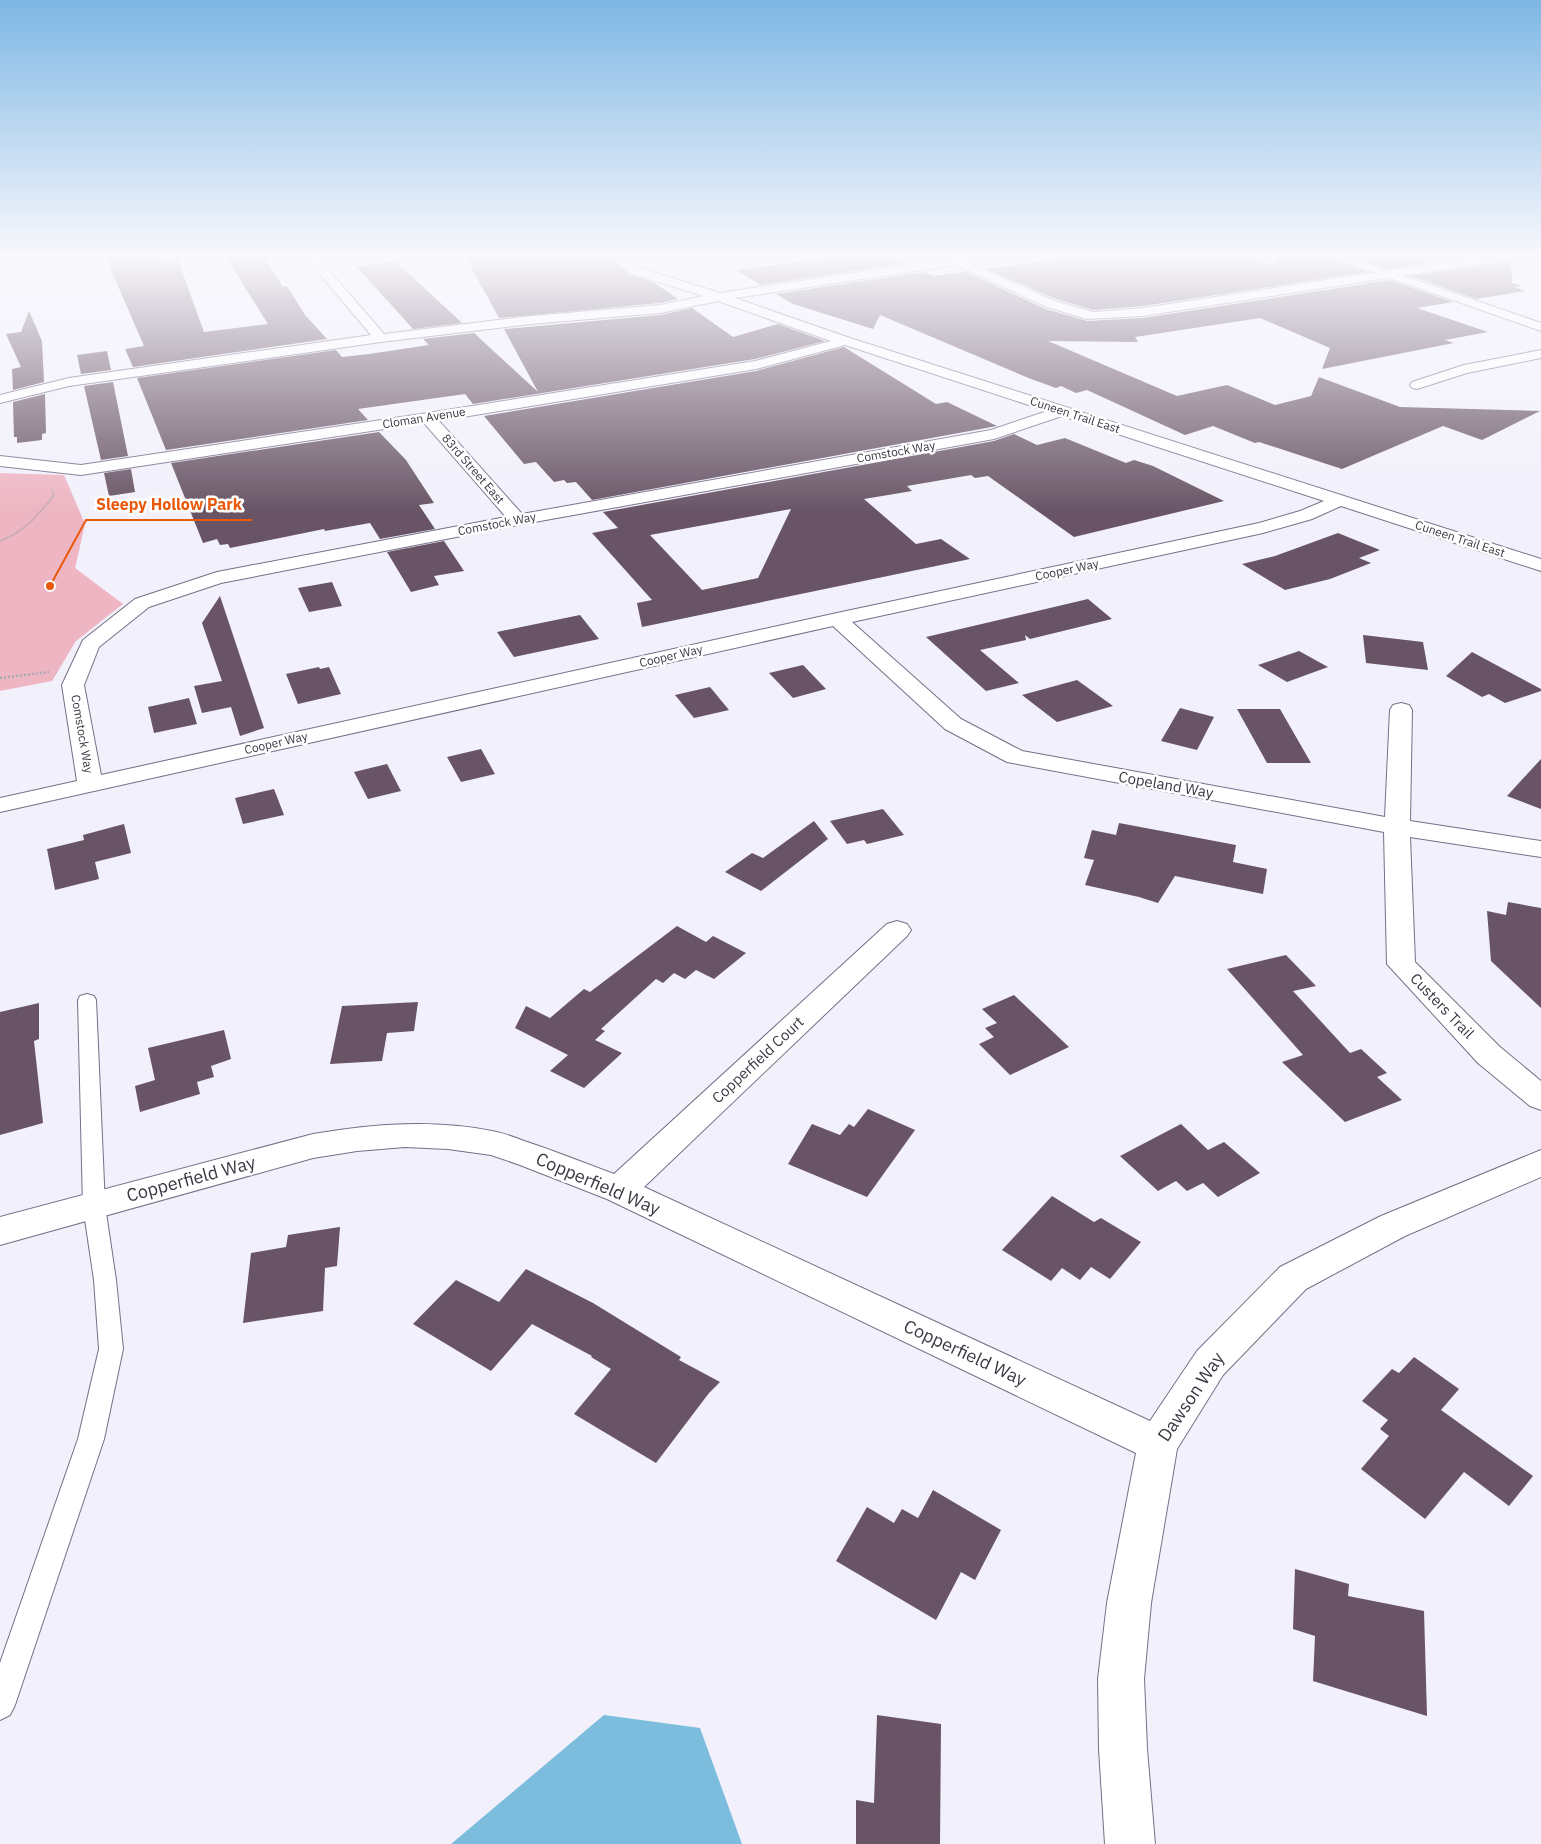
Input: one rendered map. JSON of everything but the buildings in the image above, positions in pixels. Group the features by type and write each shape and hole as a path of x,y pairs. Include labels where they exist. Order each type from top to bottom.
{"street":[{"path":"0,399 69,382 366,340"},
{"name":"Cuneen Trail East","path":"845,341 1541,565"},
{"name":"Cloman Avenue","path":"0,461 81,470 428,418 756,365 845,341"},
{"path":"1417,385 1464,368 1541,354"},
{"name":"Comstock Way","path":"90,784 73,685 90,644 142,604 209,580 518,520 994,434 1061,411"},
{"name":"83rd Street East","path":"428,418 518,520"},
{"name":"Cooper Way","path":"0,805 837,619 1263,528 1306,514 1340,500"},
{"path":"1507,554 1532,545"},
{"name":"Copeland Way","path":"837,619 953,724 1016,757 1397,827 1541,849"},
{"name":"Custers Trail","path":"1401,710 1397,827 1401,964 1489,1055 1541,1098"},
{"name":"Copperfield Court","path":"619,1190 897,930"},
{"name":"Copperfield Way","path":"0,1231 313,1146 357,1139 405,1135 448,1137 493,1143 619,1190 1158,1444"},
{"name":"Dawson Way","path":"1130,1844 1123,1749 1121,1679 1129,1603 1158,1444 1210,1363 1293,1278 1393,1226 1541,1163"}],"lane":[{"path":"0,1705 91,1439 111,1349 105,1280 94,1206 87,1000"}],"path":[{"path":"0,541 17,535 54,495 53,490 37,480 36,476 40,465"},
{"path":"0,678 80,669"}],"shaded area":[{"path":"0,473 64,475 85,524 75,568 123,604 76,641 52,681 0,691"}],"water":[{"path":"604,1715 700,1728 742,1844 451,1844"}],"place":[{"name":"Sleepy Hollow Park","path":"50,586"}]}
